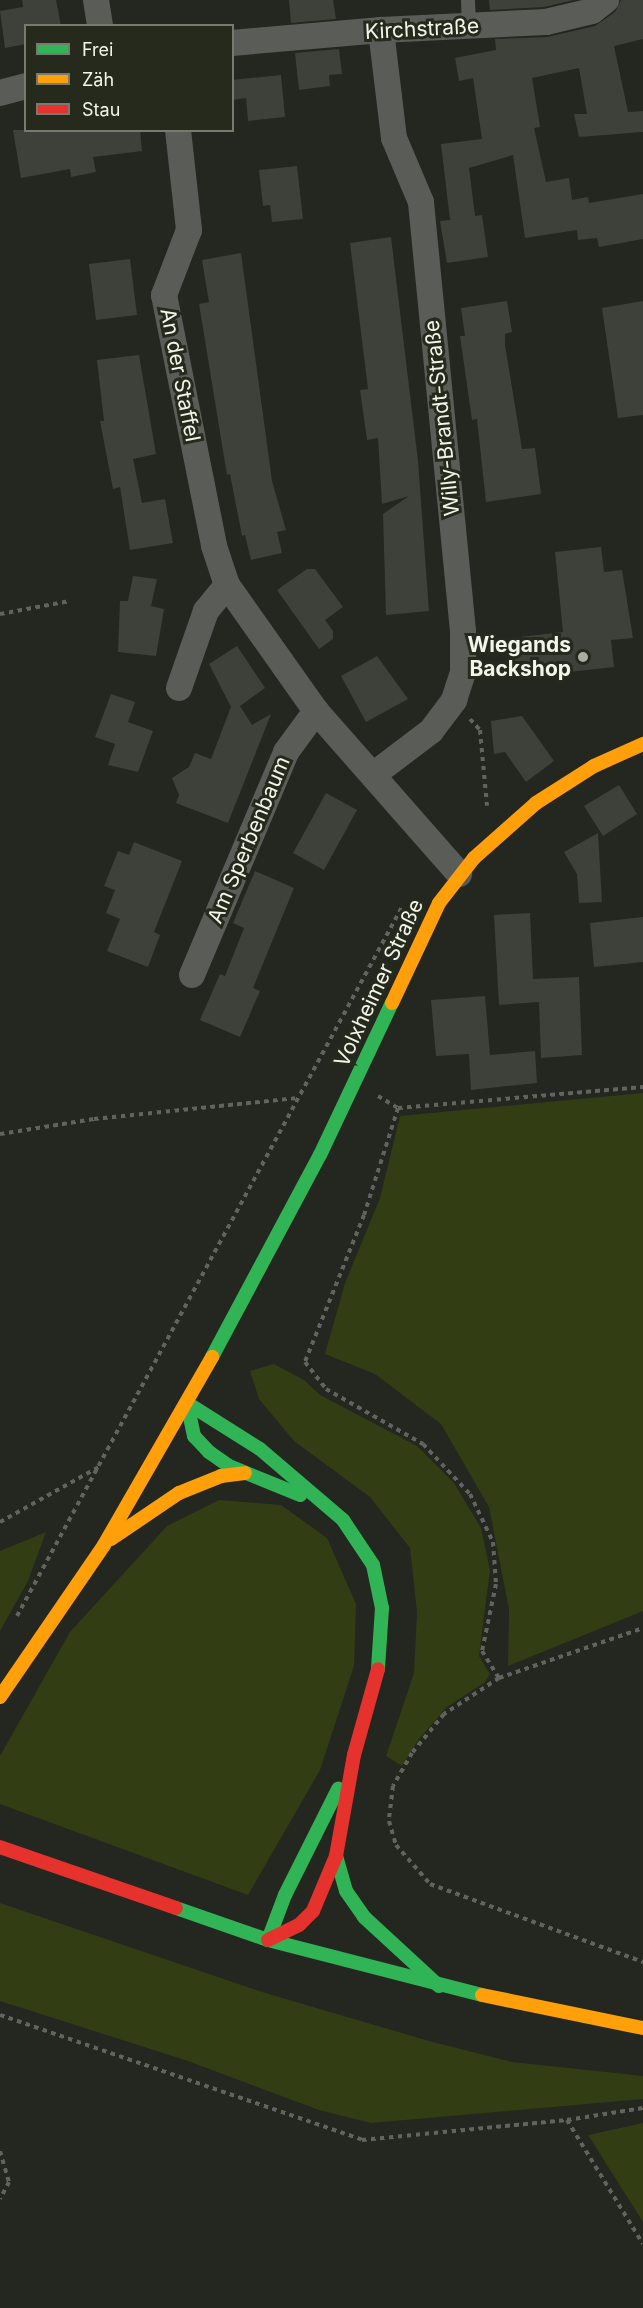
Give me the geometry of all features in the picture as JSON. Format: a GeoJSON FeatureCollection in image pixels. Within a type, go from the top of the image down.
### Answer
{"type":"FeatureCollection","features":[{"type":"Feature","properties":{"kind":"main road","name":"Volxheimer Straße"},"geometry":{"type":"LineString","coordinates":[[0,1697],[104,1545],[187,1402],[357,1082],[418,940],[459,874],[490,842],[562,785],[643,744]]}},
{"type":"Feature","properties":{"kind":"main road"},"geometry":{"type":"LineString","coordinates":[[187,1402],[191,1427],[201,1445],[244,1473],[330,1507]]}},
{"type":"Feature","properties":{"kind":"main road"},"geometry":{"type":"LineString","coordinates":[[187,1402],[260,1449],[330,1507],[354,1534],[369,1557],[382,1608],[378,1677],[354,1755],[336,1856],[313,1911],[298,1925],[268,1940]]}},
{"type":"Feature","properties":{"kind":"main road"},"geometry":{"type":"LineString","coordinates":[[104,1545],[179,1492],[221,1476],[244,1473]]}},
{"type":"Feature","properties":{"kind":"main road"},"geometry":{"type":"LineString","coordinates":[[268,1940],[285,1895],[354,1755]]}},
{"type":"Feature","properties":{"kind":"main road"},"geometry":{"type":"LineString","coordinates":[[0,1847],[268,1940],[440,1986],[643,2028]]}},
{"type":"Feature","properties":{"kind":"main road"},"geometry":{"type":"LineString","coordinates":[[336,1856],[346,1891],[364,1917],[440,1986]]}},
{"type":"Feature","properties":{"kind":"street"},"geometry":{"type":"LineString","coordinates":[[96,0],[100,24]]}},
{"type":"Feature","properties":{"kind":"street","name":"Kirchstraße"},"geometry":{"type":"LineString","coordinates":[[234,43],[381,30],[546,22],[592,11],[606,0]]}},
{"type":"Feature","properties":{"kind":"street","name":"Willy-Brandt-Straße"},"geometry":{"type":"LineString","coordinates":[[373,775],[431,731],[454,699],[463,673],[463,631],[421,202],[394,138],[381,30]]}},
{"type":"Feature","properties":{"kind":"street"},"geometry":{"type":"LineString","coordinates":[[0,93],[24,87]]}},
{"type":"Feature","properties":{"kind":"street","name":"An der Staffel"},"geometry":{"type":"LineString","coordinates":[[178,132],[189,230],[164,295],[214,546],[227,585],[316,711],[434,849],[459,874]]}},
{"type":"Feature","properties":{"kind":"street"},"geometry":{"type":"LineString","coordinates":[[179,688],[206,612],[227,585]]}},
{"type":"Feature","properties":{"kind":"street","name":"Am Sperbenbaum"},"geometry":{"type":"LineString","coordinates":[[192,975],[286,752],[316,711]]}},
{"type":"Feature","properties":{"kind":"lane"},"geometry":{"type":"LineString","coordinates":[[468,0],[469,26]]}},
{"type":"Feature","properties":{"kind":"path"},"geometry":{"type":"LineString","coordinates":[[0,614],[70,601]]}},
{"type":"Feature","properties":{"kind":"path"},"geometry":{"type":"LineString","coordinates":[[454,699],[480,730],[490,842]]}},
{"type":"Feature","properties":{"kind":"path"},"geometry":{"type":"LineString","coordinates":[[11,1627],[405,901]]}},
{"type":"Feature","properties":{"kind":"path"},"geometry":{"type":"LineString","coordinates":[[357,1082],[398,1108],[643,1087]]}},
{"type":"Feature","properties":{"kind":"path"},"geometry":{"type":"LineString","coordinates":[[0,1134],[94,1119],[297,1098]]}},
{"type":"Feature","properties":{"kind":"path"},"geometry":{"type":"LineString","coordinates":[[398,1108],[364,1215],[305,1362],[326,1389],[423,1444],[470,1494],[493,1542],[496,1584],[482,1652],[499,1678]]}},
{"type":"Feature","properties":{"kind":"path"},"geometry":{"type":"LineString","coordinates":[[0,1522],[99,1467]]}},
{"type":"Feature","properties":{"kind":"path"},"geometry":{"type":"LineString","coordinates":[[643,1628],[499,1678],[444,1714],[412,1753],[393,1786],[389,1821],[396,1845],[430,1884],[643,1962]]}},
{"type":"Feature","properties":{"kind":"path"},"geometry":{"type":"LineString","coordinates":[[0,2015],[362,2140],[567,2120],[643,2108]]}},
{"type":"Feature","properties":{"kind":"path"},"geometry":{"type":"LineString","coordinates":[[567,2120],[643,2244]]}},
{"type":"Feature","properties":{"kind":"path"},"geometry":{"type":"LineString","coordinates":[[0,2151],[9,2182],[0,2199]]}},
{"type":"Feature","properties":{"kind":"green space"},"geometry":{"type":"Polygon","coordinates":[[[643,1093],[643,1611],[508,1666],[509,1609],[489,1507],[441,1424],[375,1374],[325,1354],[345,1283],[380,1198],[400,1116],[643,1093]]]}},
{"type":"Feature","properties":{"kind":"green space"},"geometry":{"type":"Polygon","coordinates":[[[274,1364],[304,1380],[320,1395],[417,1446],[454,1483],[481,1528],[490,1570],[479,1656],[490,1674],[485,1682],[447,1707],[419,1739],[402,1766],[386,1756],[414,1673],[417,1612],[410,1548],[370,1497],[294,1441],[259,1399],[250,1371],[274,1364]]]}},
{"type":"Feature","properties":{"kind":"green space"},"geometry":{"type":"Polygon","coordinates":[[[219,1500],[281,1505],[327,1538],[356,1604],[354,1666],[320,1770],[248,1895],[0,1804],[0,1756],[70,1632],[167,1526],[219,1500]]]}},
{"type":"Feature","properties":{"kind":"green space"},"geometry":{"type":"Polygon","coordinates":[[[46,1532],[28,1581],[0,1631],[0,1551],[46,1532]]]}},
{"type":"Feature","properties":{"kind":"green space"},"geometry":{"type":"Polygon","coordinates":[[[0,1903],[262,1992],[429,2041],[512,2062],[643,2076],[643,2099],[371,2123],[319,2110],[188,2061],[0,2001],[0,1903]]]}},
{"type":"Feature","properties":{"kind":"green space"},"geometry":{"type":"Polygon","coordinates":[[[643,2123],[643,2222],[588,2135],[643,2123]]]}},
{"type":"Feature","properties":{"kind":"building"},"geometry":{"type":"Polygon","coordinates":[[[22,0],[56,0],[61,24],[24,24],[24,44],[5,48],[0,11],[23,7],[22,0]]]}},
{"type":"Feature","properties":{"kind":"building"},"geometry":{"type":"Polygon","coordinates":[[[289,0],[333,0],[336,19],[291,23],[289,0]]]}},
{"type":"Feature","properties":{"kind":"building"},"geometry":{"type":"Polygon","coordinates":[[[489,0],[574,0],[544,7],[490,10],[489,0]]]}},
{"type":"Feature","properties":{"kind":"building"},"geometry":{"type":"Polygon","coordinates":[[[621,0],[643,0],[643,39],[614,46],[628,112],[643,111],[643,132],[579,137],[574,114],[587,114],[579,68],[532,78],[540,127],[534,128],[546,182],[569,178],[572,200],[588,197],[589,203],[643,194],[643,239],[599,247],[597,238],[578,240],[577,230],[525,238],[513,155],[469,168],[475,216],[482,215],[488,257],[447,263],[440,221],[450,220],[441,144],[482,139],[473,78],[459,81],[455,58],[496,50],[495,39],[547,37],[595,26],[615,12],[621,0]]]}},
{"type":"Feature","properties":{"kind":"building"},"geometry":{"type":"Polygon","coordinates":[[[339,49],[342,74],[329,75],[330,86],[299,90],[295,53],[339,49]]]}},
{"type":"Feature","properties":{"kind":"building"},"geometry":{"type":"Polygon","coordinates":[[[281,75],[285,117],[248,121],[246,98],[234,100],[234,80],[281,75]]]}},
{"type":"Feature","properties":{"kind":"building"},"geometry":{"type":"Polygon","coordinates":[[[13,130],[24,130],[24,132],[140,132],[142,151],[93,157],[96,172],[71,177],[70,169],[21,178],[13,130]]]}},
{"type":"Feature","properties":{"kind":"building"},"geometry":{"type":"Polygon","coordinates":[[[297,166],[303,219],[272,222],[270,205],[263,206],[259,170],[297,166]]]}},
{"type":"Feature","properties":{"kind":"building"},"geometry":{"type":"Polygon","coordinates":[[[391,237],[418,461],[429,611],[386,615],[383,514],[409,496],[382,504],[378,438],[367,440],[360,390],[368,389],[350,243],[391,237]]]}},
{"type":"Feature","properties":{"kind":"building"},"geometry":{"type":"Polygon","coordinates":[[[241,253],[272,481],[286,530],[277,532],[282,553],[251,560],[245,535],[242,536],[230,474],[227,475],[199,304],[209,302],[202,260],[241,253]]]}},
{"type":"Feature","properties":{"kind":"building"},"geometry":{"type":"Polygon","coordinates":[[[130,259],[137,315],[96,320],[89,264],[130,259]]]}},
{"type":"Feature","properties":{"kind":"building"},"geometry":{"type":"Polygon","coordinates":[[[507,301],[512,332],[505,334],[505,345],[522,449],[535,448],[541,494],[486,502],[477,419],[472,420],[460,336],[465,336],[461,308],[507,301]]]}},
{"type":"Feature","properties":{"kind":"building"},"geometry":{"type":"Polygon","coordinates":[[[643,301],[643,415],[618,418],[602,308],[643,301]]]}},
{"type":"Feature","properties":{"kind":"building"},"geometry":{"type":"Polygon","coordinates":[[[139,355],[156,454],[133,459],[142,503],[165,499],[173,543],[130,550],[120,487],[113,489],[100,421],[104,421],[97,360],[139,355]]]}},
{"type":"Feature","properties":{"kind":"building"},"geometry":{"type":"Polygon","coordinates":[[[601,547],[604,572],[622,570],[633,638],[611,640],[614,667],[515,678],[511,638],[563,632],[555,552],[601,547]]]}},
{"type":"Feature","properties":{"kind":"building"},"geometry":{"type":"Polygon","coordinates":[[[307,569],[315,569],[343,607],[325,620],[333,631],[333,639],[319,649],[277,590],[307,569]]]}},
{"type":"Feature","properties":{"kind":"building"},"geometry":{"type":"Polygon","coordinates":[[[133,576],[157,579],[151,606],[164,609],[156,656],[118,652],[120,601],[128,601],[133,576]]]}},
{"type":"Feature","properties":{"kind":"building"},"geometry":{"type":"Polygon","coordinates":[[[237,646],[265,688],[240,706],[252,725],[271,714],[228,823],[176,803],[179,795],[172,778],[189,767],[195,753],[211,759],[231,707],[209,664],[237,646]]]}},
{"type":"Feature","properties":{"kind":"building"},"geometry":{"type":"Polygon","coordinates":[[[377,656],[408,699],[366,722],[341,676],[377,656]]]}},
{"type":"Feature","properties":{"kind":"building"},"geometry":{"type":"Polygon","coordinates":[[[111,694],[135,702],[128,722],[153,731],[138,772],[108,765],[115,744],[95,737],[111,694]]]}},
{"type":"Feature","properties":{"kind":"building"},"geometry":{"type":"Polygon","coordinates":[[[522,716],[554,761],[526,782],[505,752],[494,754],[491,721],[522,716]]]}},
{"type":"Feature","properties":{"kind":"building"},"geometry":{"type":"Polygon","coordinates":[[[619,785],[637,814],[603,836],[584,806],[619,785]]]}},
{"type":"Feature","properties":{"kind":"building"},"geometry":{"type":"Polygon","coordinates":[[[326,793],[357,810],[324,870],[293,853],[326,793]]]}},
{"type":"Feature","properties":{"kind":"building"},"geometry":{"type":"Polygon","coordinates":[[[598,833],[602,902],[579,903],[577,874],[564,852],[598,833]]]}},
{"type":"Feature","properties":{"kind":"building"},"geometry":{"type":"Polygon","coordinates":[[[134,842],[182,861],[154,932],[160,935],[148,967],[107,951],[120,919],[106,913],[115,890],[104,886],[118,851],[129,855],[134,842]]]}},
{"type":"Feature","properties":{"kind":"building"},"geometry":{"type":"Polygon","coordinates":[[[255,871],[294,888],[253,988],[260,991],[240,1037],[200,1020],[220,974],[225,976],[244,928],[233,923],[255,871]]]}},
{"type":"Feature","properties":{"kind":"building"},"geometry":{"type":"Polygon","coordinates":[[[530,913],[533,979],[579,977],[582,1055],[541,1058],[539,1002],[499,1005],[494,915],[530,913]]]}},
{"type":"Feature","properties":{"kind":"building"},"geometry":{"type":"Polygon","coordinates":[[[643,917],[643,962],[594,967],[590,923],[643,917]]]}},
{"type":"Feature","properties":{"kind":"building"},"geometry":{"type":"Polygon","coordinates":[[[485,996],[490,1055],[535,1051],[537,1083],[471,1090],[469,1054],[436,1056],[431,1000],[485,996]]]}},
{"type":"Feature","properties":{"kind":"traffic: fast"},"geometry":{"type":"LineString","coordinates":[[212,1357],[320,1155],[392,1003]]}},
{"type":"Feature","properties":{"kind":"traffic: fast"},"geometry":{"type":"LineString","coordinates":[[187,1403],[260,1449],[343,1520],[373,1565],[382,1608],[378,1669]]}},
{"type":"Feature","properties":{"kind":"traffic: fast"},"geometry":{"type":"LineString","coordinates":[[187,1403],[194,1436],[209,1452],[229,1466],[300,1495]]}},
{"type":"Feature","properties":{"kind":"traffic: fast"},"geometry":{"type":"LineString","coordinates":[[268,1940],[285,1895],[338,1789]]}},
{"type":"Feature","properties":{"kind":"traffic: fast"},"geometry":{"type":"LineString","coordinates":[[336,1856],[346,1891],[364,1917],[439,1986]]}},
{"type":"Feature","properties":{"kind":"traffic: fast"},"geometry":{"type":"LineString","coordinates":[[176,1908],[268,1940],[482,1995]]}},
{"type":"Feature","properties":{"kind":"traffic: slow"},"geometry":{"type":"LineString","coordinates":[[392,1003],[439,903],[474,858],[536,803],[594,766],[643,744]]}},
{"type":"Feature","properties":{"kind":"traffic: slow"},"geometry":{"type":"LineString","coordinates":[[0,1697],[104,1545],[212,1357]]}},
{"type":"Feature","properties":{"kind":"traffic: slow"},"geometry":{"type":"LineString","coordinates":[[111,1539],[179,1493],[221,1476],[245,1473]]}},
{"type":"Feature","properties":{"kind":"traffic: slow"},"geometry":{"type":"LineString","coordinates":[[482,1995],[643,2028]]}},
{"type":"Feature","properties":{"kind":"traffic: jam"},"geometry":{"type":"LineString","coordinates":[[268,1940],[299,1925],[313,1911],[336,1856],[354,1755],[378,1669]]}},
{"type":"Feature","properties":{"kind":"traffic: jam"},"geometry":{"type":"LineString","coordinates":[[0,1847],[176,1908]]}},
{"type":"Feature","properties":{"kind":"place","name":"Wiegands Backshop"},"geometry":{"type":"Point","coordinates":[583,657]}}]}
